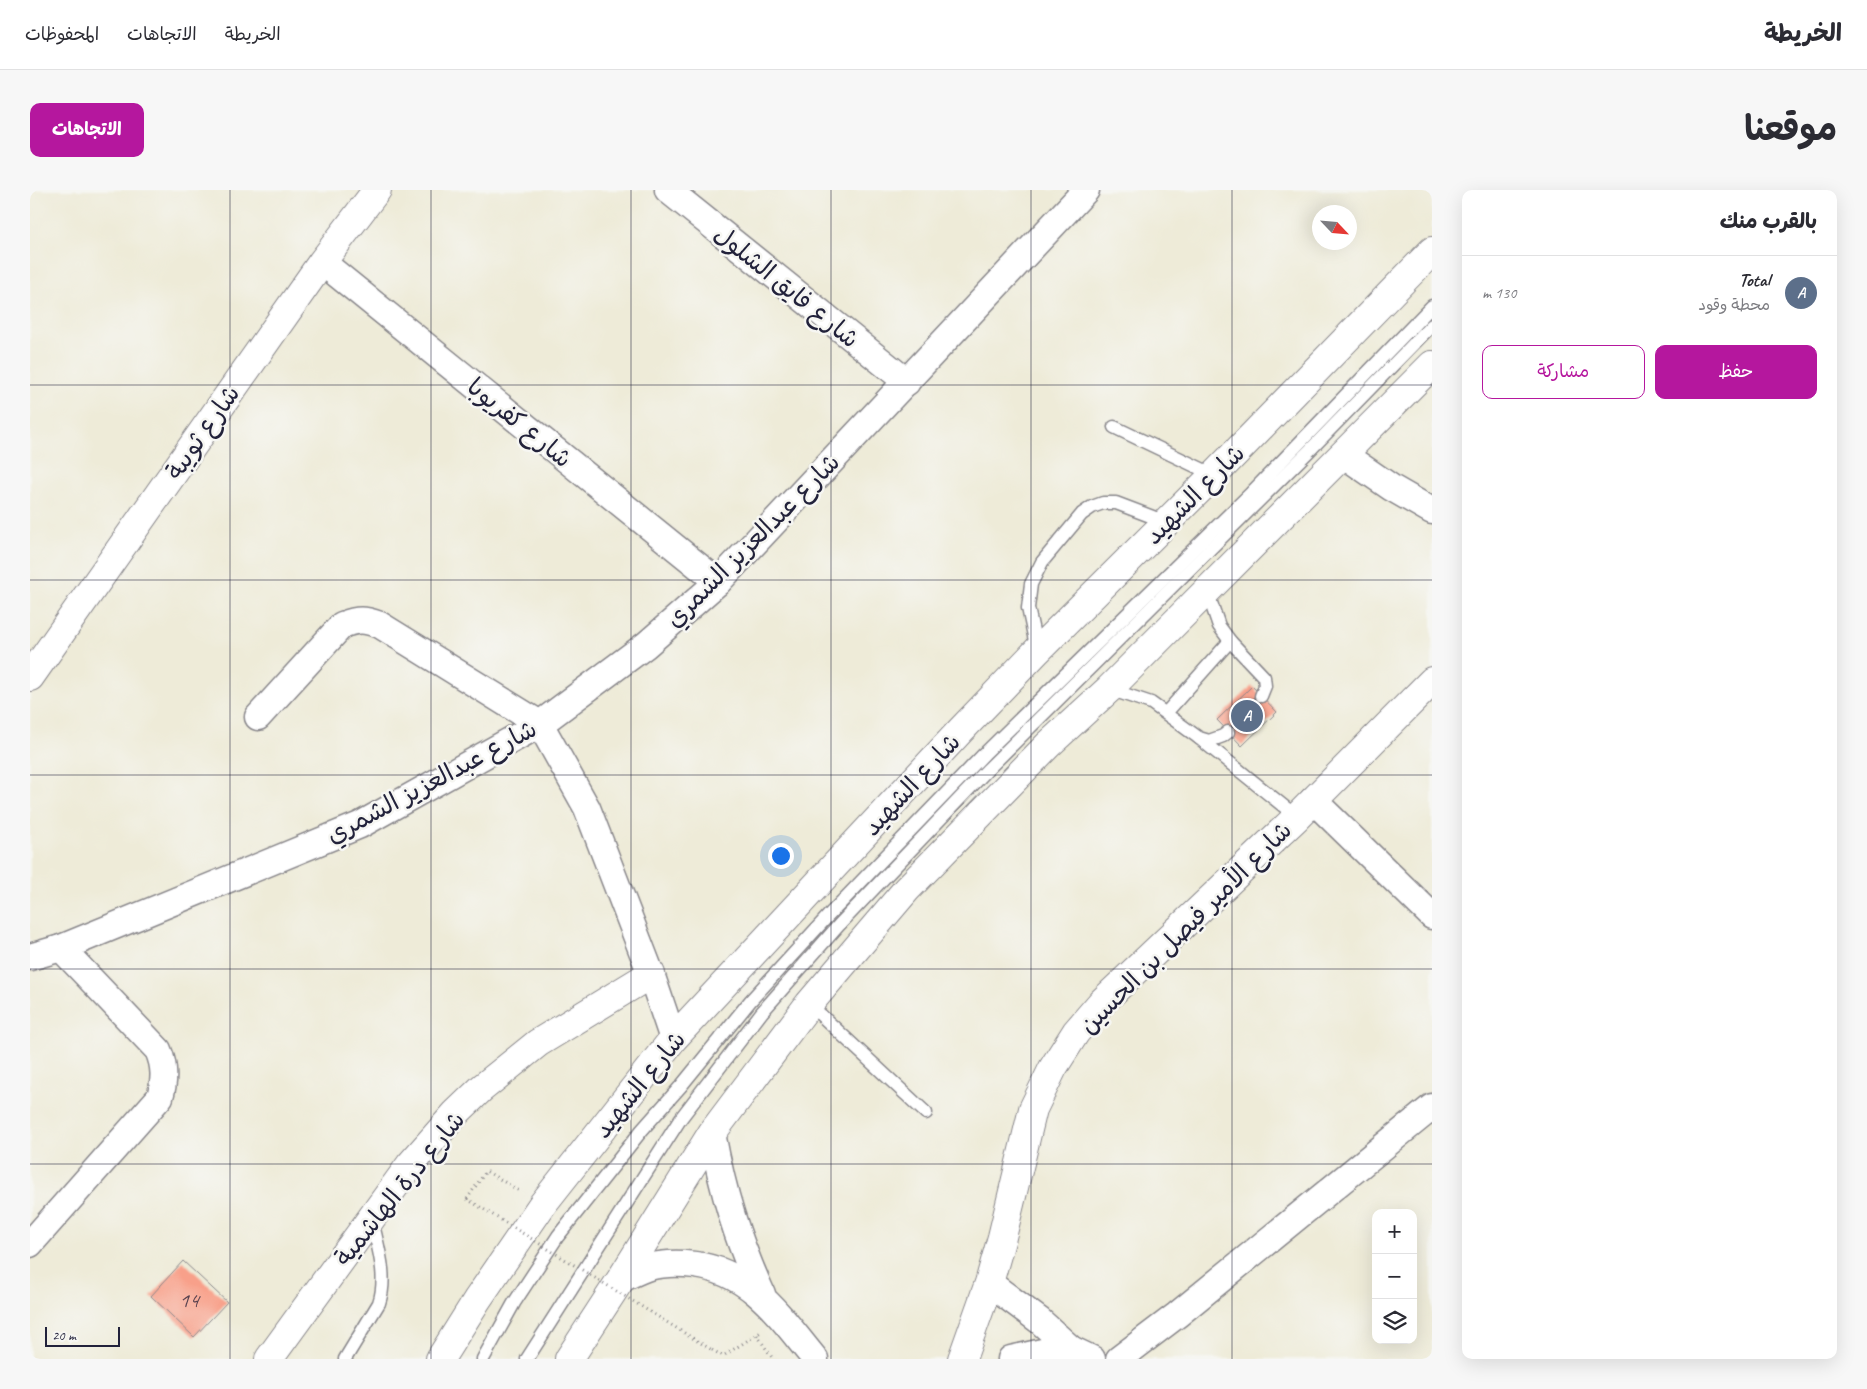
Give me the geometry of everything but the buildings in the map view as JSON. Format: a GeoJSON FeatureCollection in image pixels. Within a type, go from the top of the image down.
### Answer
{"type":"FeatureCollection","features":[{"type":"Feature","properties":{"kind":"main road","name":"شارع ثويبة"},"geometry":{"type":"LineString","coordinates":[[30,677],[322,262],[377,190]]}},
{"type":"Feature","properties":{"kind":"main road","name":"شارع الشهيد"},"geometry":{"type":"LineString","coordinates":[[440,1359],[482,1292],[542,1205],[673,1039],[1037,651],[1214,475],[1432,252]]}},
{"type":"Feature","properties":{"kind":"main road"},"geometry":{"type":"LineString","coordinates":[[569,1359],[712,1133],[809,1004],[907,889],[1048,745],[1208,591],[1432,365]]}},
{"type":"Feature","properties":{"kind":"main road","name":"شارع الأمير فيصل بن الحسين"},"geometry":{"type":"LineString","coordinates":[[962,1359],[989,1283],[1032,1109],[1053,1068],[1076,1032],[1101,1003],[1305,809],[1432,681]]}},
{"type":"Feature","properties":{"kind":"main road","name":"شارع درة الهاشمية"},"geometry":{"type":"LineString","coordinates":[[269,1359],[410,1166],[432,1139],[482,1088],[538,1043],[651,974]]}},
{"type":"Feature","properties":{"kind":"street","name":"شارع فايق الشلول"},"geometry":{"type":"LineString","coordinates":[[668,190],[907,382]]}},
{"type":"Feature","properties":{"kind":"street","name":"شارع عبدالعزيز الشمري"},"geometry":{"type":"LineString","coordinates":[[30,957],[61,948],[360,825],[540,724],[646,645],[718,582],[1086,190]]}},
{"type":"Feature","properties":{"kind":"street","name":"شارع كفريوبا"},"geometry":{"type":"LineString","coordinates":[[322,262],[718,582]]}},
{"type":"Feature","properties":{"kind":"street"},"geometry":{"type":"LineString","coordinates":[[1344,455],[1392,488],[1432,512]]}},
{"type":"Feature","properties":{"kind":"street"},"geometry":{"type":"LineString","coordinates":[[258,718],[342,625],[355,620],[368,621],[380,625],[540,724],[587,808],[651,974],[673,1039]]}},
{"type":"Feature","properties":{"kind":"street"},"geometry":{"type":"LineString","coordinates":[[1305,809],[1432,916]]}},
{"type":"Feature","properties":{"kind":"street"},"geometry":{"type":"LineString","coordinates":[[30,1244],[160,1097],[164,1082],[163,1062],[158,1050],[61,948]]}},
{"type":"Feature","properties":{"kind":"street"},"geometry":{"type":"LineString","coordinates":[[1119,1359],[1432,1107]]}},
{"type":"Feature","properties":{"kind":"street"},"geometry":{"type":"LineString","coordinates":[[712,1133],[720,1176],[732,1218],[746,1260],[764,1299]]}},
{"type":"Feature","properties":{"kind":"street"},"geometry":{"type":"LineString","coordinates":[[621,1279],[650,1267],[681,1263],[712,1267],[740,1280],[764,1299],[815,1359]]}},
{"type":"Feature","properties":{"kind":"street"},"geometry":{"type":"LineString","coordinates":[[989,1283],[1081,1354]]}},
{"type":"Feature","properties":{"kind":"street"},"geometry":{"type":"LineString","coordinates":[[1012,1359],[1046,1352],[1081,1354]]}},
{"type":"Feature","properties":{"kind":"lane"},"geometry":{"type":"LineString","coordinates":[[483,1359],[524,1286],[558,1236],[642,1130],[681,1086],[751,1000],[828,916],[977,762],[1251,493],[1432,306]]}},
{"type":"Feature","properties":{"kind":"lane"},"geometry":{"type":"LineString","coordinates":[[527,1359],[681,1118],[762,1012],[839,925],[988,769],[1309,452],[1432,325]]}},
{"type":"Feature","properties":{"kind":"lane"},"geometry":{"type":"LineString","coordinates":[[1114,427],[1214,475]]}},
{"type":"Feature","properties":{"kind":"lane"},"geometry":{"type":"LineString","coordinates":[[1037,651],[1028,608],[1031,584],[1042,562],[1082,514],[1092,507],[1103,503],[1116,503],[1166,522]]}},
{"type":"Feature","properties":{"kind":"lane"},"geometry":{"type":"LineString","coordinates":[[1208,591],[1219,626],[1264,678],[1265,686],[1262,696]]}},
{"type":"Feature","properties":{"kind":"lane"},"geometry":{"type":"LineString","coordinates":[[1166,713],[1230,641]]}},
{"type":"Feature","properties":{"kind":"lane"},"geometry":{"type":"LineString","coordinates":[[1108,689],[1151,703],[1199,738],[1305,809]]}},
{"type":"Feature","properties":{"kind":"lane"},"geometry":{"type":"LineString","coordinates":[[1199,738],[1216,739],[1228,732]]}},
{"type":"Feature","properties":{"kind":"lane"},"geometry":{"type":"LineString","coordinates":[[809,1004],[926,1114]]}},
{"type":"Feature","properties":{"kind":"lane"},"geometry":{"type":"LineString","coordinates":[[345,1359],[379,1304],[382,1294],[384,1282],[372,1217]]}},
{"type":"Feature","properties":{"kind":"path"},"geometry":{"type":"LineString","coordinates":[[542,1205],[486,1171],[468,1199],[723,1356],[757,1335],[773,1359]]}},
{"type":"Feature","properties":{"kind":"place","name":"Total"},"geometry":{"type":"Point","coordinates":[1247,716]}}]}
